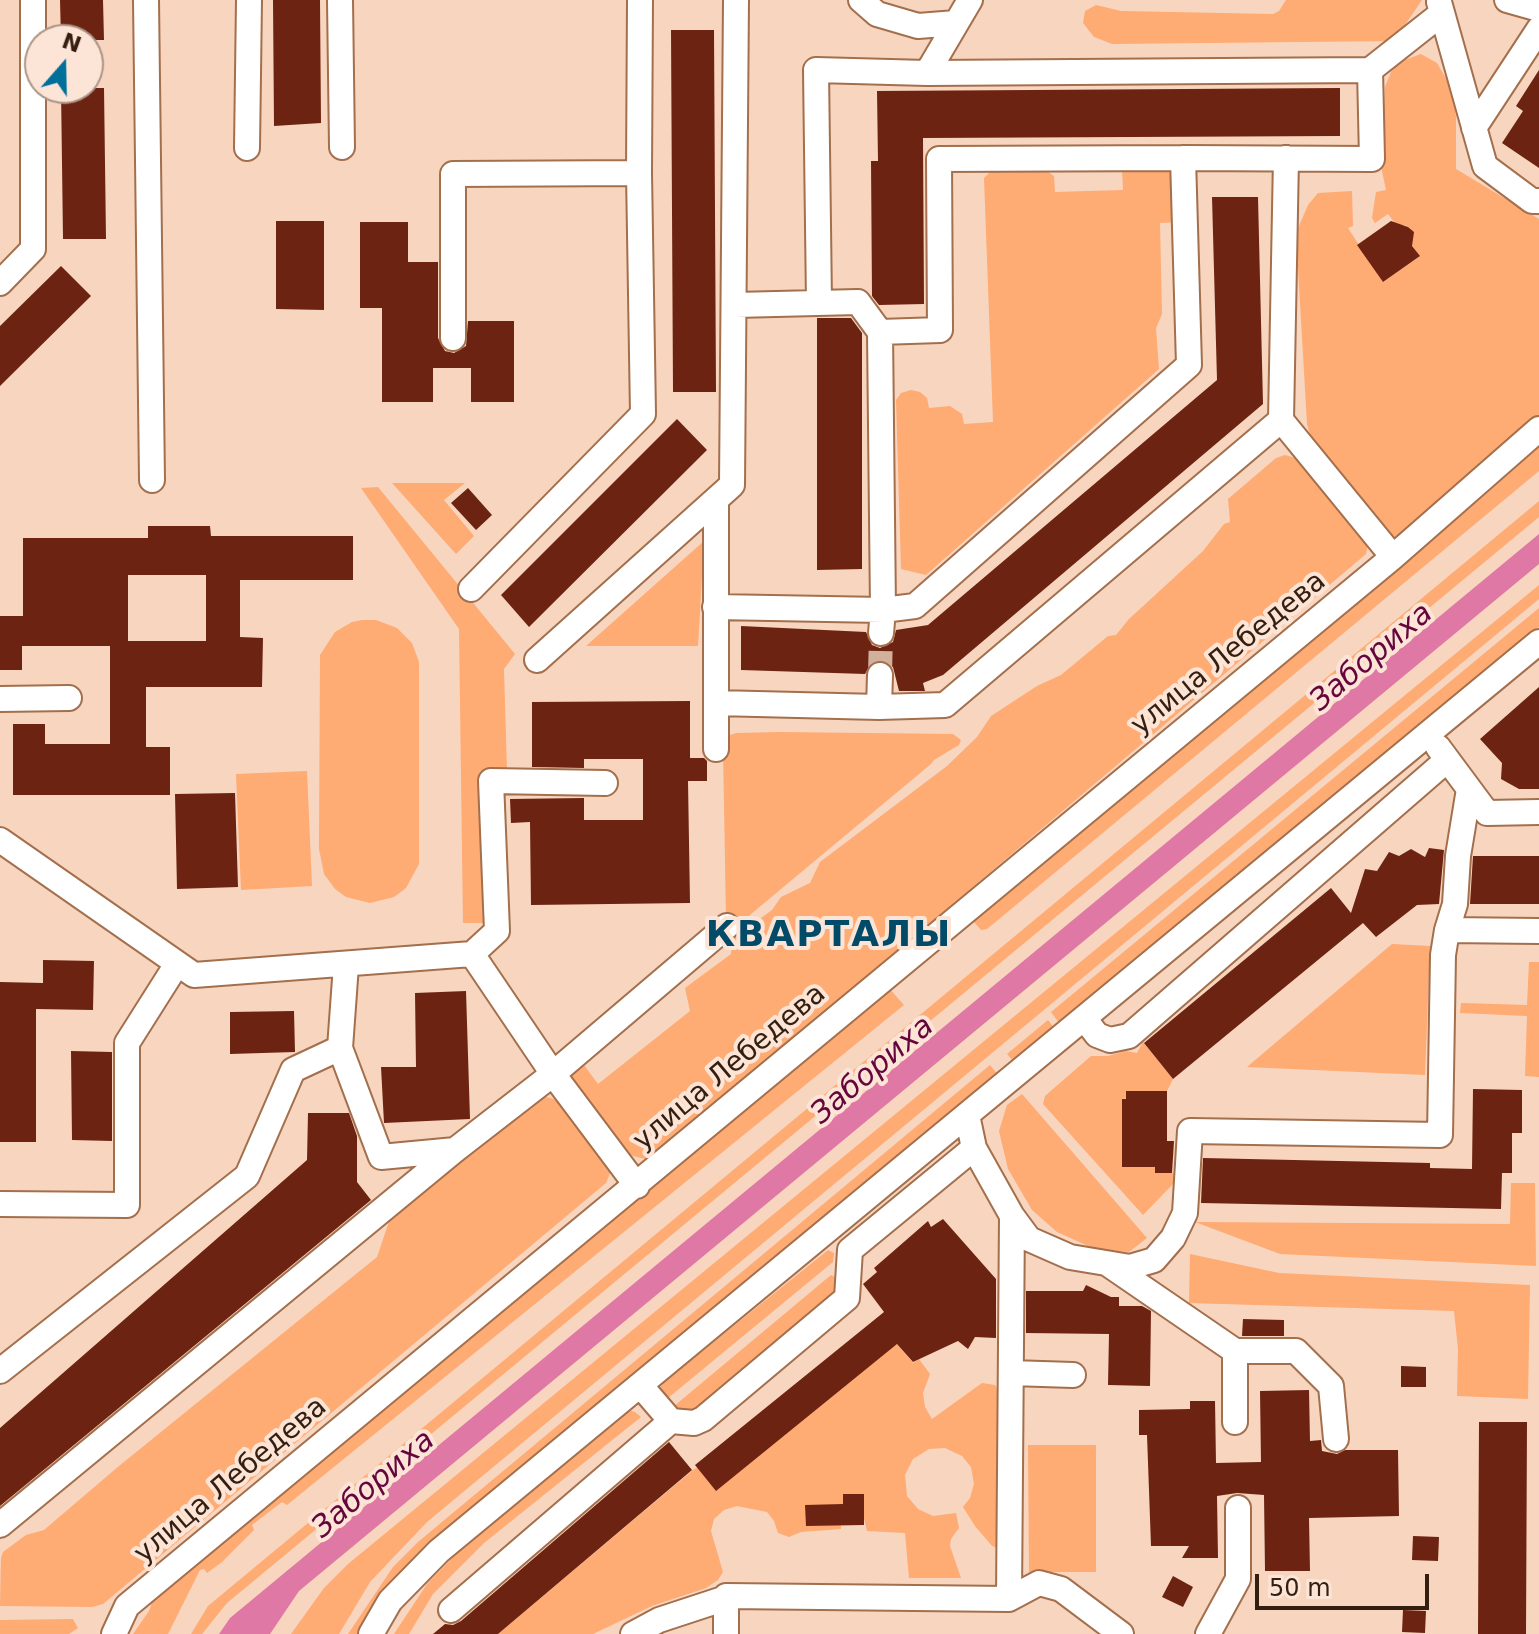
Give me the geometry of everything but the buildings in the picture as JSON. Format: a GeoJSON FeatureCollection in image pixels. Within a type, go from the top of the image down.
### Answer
{"type":"FeatureCollection","features":[{"type":"Feature","properties":{"kind":"street"},"geometry":{"type":"LineString","coordinates":[[0,283],[33,249],[33,0]]}},
{"type":"Feature","properties":{"kind":"street"},"geometry":{"type":"LineString","coordinates":[[146,0],[152,480]]}},
{"type":"Feature","properties":{"kind":"street"},"geometry":{"type":"LineString","coordinates":[[247,148],[249,0]]}},
{"type":"Feature","properties":{"kind":"street"},"geometry":{"type":"LineString","coordinates":[[340,0],[342,147]]}},
{"type":"Feature","properties":{"kind":"street"},"geometry":{"type":"LineString","coordinates":[[471,589],[643,414],[640,0]]}},
{"type":"Feature","properties":{"kind":"street"},"geometry":{"type":"LineString","coordinates":[[537,660],[732,485],[736,0]]}},
{"type":"Feature","properties":{"kind":"street"},"geometry":{"type":"LineString","coordinates":[[861,0],[877,14],[918,26],[956,23]]}},
{"type":"Feature","properties":{"kind":"street"},"geometry":{"type":"LineString","coordinates":[[927,73],[970,0]]}},
{"type":"Feature","properties":{"kind":"street"},"geometry":{"type":"LineString","coordinates":[[1507,0],[1539,9]]}},
{"type":"Feature","properties":{"kind":"street"},"geometry":{"type":"LineString","coordinates":[[819,303],[816,70],[927,73],[1370,70],[1440,7],[1485,166],[1532,201],[1539,201]]}},
{"type":"Feature","properties":{"kind":"street"},"geometry":{"type":"LineString","coordinates":[[1474,128],[1539,29]]}},
{"type":"Feature","properties":{"kind":"street"},"geometry":{"type":"LineString","coordinates":[[880,332],[940,330],[939,159],[1372,159],[1370,70]]}},
{"type":"Feature","properties":{"kind":"street"},"geometry":{"type":"LineString","coordinates":[[715,607],[882,622],[915,606],[1189,365],[1183,158]]}},
{"type":"Feature","properties":{"kind":"street"},"geometry":{"type":"LineString","coordinates":[[1286,158],[1281,420],[1393,557]]}},
{"type":"Feature","properties":{"kind":"street"},"geometry":{"type":"LineString","coordinates":[[453,338],[453,174],[639,173]]}},
{"type":"Feature","properties":{"kind":"street"},"geometry":{"type":"LineString","coordinates":[[735,305],[858,302],[880,332],[882,622]]}},
{"type":"Feature","properties":{"kind":"street"},"geometry":{"type":"LineString","coordinates":[[716,703],[879,707],[945,705],[1281,420]]}},
{"type":"Feature","properties":{"kind":"street","name":"улица Лебедева"},"geometry":{"type":"LineString","coordinates":[[114,1634],[127,1606],[1393,557],[1539,429]]}},
{"type":"Feature","properties":{"kind":"street"},"geometry":{"type":"LineString","coordinates":[[716,500],[716,749]]}},
{"type":"Feature","properties":{"kind":"street"},"geometry":{"type":"LineString","coordinates":[[371,1634],[390,1601],[439,1551],[1539,642]]}},
{"type":"Feature","properties":{"kind":"street"},"geometry":{"type":"LineString","coordinates":[[879,707],[880,675]]}},
{"type":"Feature","properties":{"kind":"street"},"geometry":{"type":"LineString","coordinates":[[0,699],[69,698]]}},
{"type":"Feature","properties":{"kind":"street"},"geometry":{"type":"LineString","coordinates":[[1428,734],[1487,813],[1539,812]]}},
{"type":"Feature","properties":{"kind":"street"},"geometry":{"type":"LineString","coordinates":[[1084,1018],[1097,1035],[1110,1040],[1129,1036],[1447,760]]}},
{"type":"Feature","properties":{"kind":"street"},"geometry":{"type":"LineString","coordinates":[[0,840],[194,975],[472,954],[497,931],[491,781],[605,783]]}},
{"type":"Feature","properties":{"kind":"street"},"geometry":{"type":"LineString","coordinates":[[967,1115],[974,1148],[1012,1216],[1029,1239],[1070,1257],[1130,1267],[1154,1260],[1173,1238],[1185,1213],[1190,1131],[1440,1135],[1443,955],[1455,904],[1458,856],[1469,789]]}},
{"type":"Feature","properties":{"kind":"street"},"geometry":{"type":"LineString","coordinates":[[1313,829],[1335,857]]}},
{"type":"Feature","properties":{"kind":"street"},"geometry":{"type":"LineString","coordinates":[[0,1525],[455,1150],[553,1074],[727,926]]}},
{"type":"Feature","properties":{"kind":"street"},"geometry":{"type":"LineString","coordinates":[[1447,930],[1539,931]]}},
{"type":"Feature","properties":{"kind":"street"},"geometry":{"type":"LineString","coordinates":[[472,954],[553,1074],[637,1186]]}},
{"type":"Feature","properties":{"kind":"street"},"geometry":{"type":"LineString","coordinates":[[0,1204],[127,1205],[127,1043],[177,964]]}},
{"type":"Feature","properties":{"kind":"street"},"geometry":{"type":"LineString","coordinates":[[346,965],[340,1048],[381,1157],[455,1150]]}},
{"type":"Feature","properties":{"kind":"street"},"geometry":{"type":"LineString","coordinates":[[0,1371],[247,1176],[293,1070],[340,1048]]}},
{"type":"Feature","properties":{"kind":"street"},"geometry":{"type":"LineString","coordinates":[[640,1385],[671,1421],[694,1423],[703,1419],[847,1298],[850,1250],[974,1148]]}},
{"type":"Feature","properties":{"kind":"street"},"geometry":{"type":"LineString","coordinates":[[1009,1599],[1012,1216]]}},
{"type":"Feature","properties":{"kind":"street"},"geometry":{"type":"LineString","coordinates":[[1106,1263],[1235,1351],[1296,1351],[1331,1386],[1336,1439]]}},
{"type":"Feature","properties":{"kind":"street"},"geometry":{"type":"LineString","coordinates":[[1235,1351],[1235,1422]]}},
{"type":"Feature","properties":{"kind":"street"},"geometry":{"type":"LineString","coordinates":[[1011,1373],[1073,1375]]}},
{"type":"Feature","properties":{"kind":"street"},"geometry":{"type":"LineString","coordinates":[[451,1610],[671,1421]]}},
{"type":"Feature","properties":{"kind":"street"},"geometry":{"type":"LineString","coordinates":[[1208,1634],[1238,1579],[1238,1508]]}},
{"type":"Feature","properties":{"kind":"street"},"geometry":{"type":"LineString","coordinates":[[633,1634],[659,1620],[726,1598],[1009,1599],[1039,1583],[1061,1589],[1121,1634]]}},
{"type":"Feature","properties":{"kind":"street"},"geometry":{"type":"LineString","coordinates":[[726,1598],[726,1634]]}},
{"type":"Feature","properties":{"kind":"shaded area"},"geometry":{"type":"Polygon","coordinates":[[[1286,0],[1422,0],[1394,41],[1112,44],[1094,37],[1083,23],[1085,11],[1096,5],[1121,11],[1273,14],[1286,0]]]}},
{"type":"Feature","properties":{"kind":"shaded area"},"geometry":{"type":"Polygon","coordinates":[[[1421,54],[1437,63],[1452,89],[1456,117],[1456,169],[1539,219],[1539,421],[1398,537],[1392,537],[1311,439],[1307,424],[1296,233],[1308,205],[1318,193],[1352,191],[1353,226],[1348,228],[1383,282],[1419,257],[1411,244],[1413,233],[1410,228],[1405,225],[1398,227],[1388,214],[1375,223],[1372,218],[1376,192],[1386,190],[1382,171],[1385,87],[1399,62],[1421,54]]]}},
{"type":"Feature","properties":{"kind":"shaded area"},"geometry":{"type":"Polygon","coordinates":[[[1129,166],[1165,167],[1178,178],[1179,222],[1160,223],[1162,314],[1156,328],[1159,369],[926,575],[901,569],[896,400],[901,393],[911,390],[920,392],[927,398],[929,408],[950,406],[962,414],[964,424],[993,422],[984,178],[992,170],[1044,169],[1054,176],[1055,192],[1123,190],[1122,170],[1129,166]]]}},
{"type":"Feature","properties":{"kind":"shaded area"},"geometry":{"type":"Polygon","coordinates":[[[1539,436],[1539,471],[987,929],[981,930],[966,913],[1539,436]]]}},
{"type":"Feature","properties":{"kind":"shaded area"},"geometry":{"type":"Polygon","coordinates":[[[1285,455],[1299,459],[1368,544],[1366,554],[660,1152],[645,1159],[625,1154],[570,1081],[569,1074],[581,1061],[598,1084],[690,1011],[685,988],[731,954],[732,939],[772,910],[781,897],[810,883],[820,862],[947,766],[977,737],[991,716],[1037,686],[1061,675],[1108,636],[1116,635],[1129,619],[1203,551],[1224,524],[1230,522],[1228,499],[1276,458],[1285,455]]]}},
{"type":"Feature","properties":{"kind":"shaded area"},"geometry":{"type":"Polygon","coordinates":[[[392,483],[465,483],[444,500],[474,536],[456,554],[392,483]]]}},
{"type":"Feature","properties":{"kind":"shaded area"},"geometry":{"type":"Polygon","coordinates":[[[378,487],[515,654],[504,669],[507,771],[484,770],[489,923],[463,923],[459,629],[361,488],[378,487]]]}},
{"type":"Feature","properties":{"kind":"shaded area"},"geometry":{"type":"Polygon","coordinates":[[[1539,501],[1539,517],[227,1603],[202,1634],[191,1634],[208,1606],[1539,501]]]}},
{"type":"Feature","properties":{"kind":"shaded area"},"geometry":{"type":"Polygon","coordinates":[[[1539,534],[1539,564],[299,1591],[270,1634],[219,1634],[230,1618],[1539,534]]]}},
{"type":"Feature","properties":{"kind":"shaded area"},"geometry":{"type":"Polygon","coordinates":[[[704,541],[698,646],[586,646],[704,541]]]}},
{"type":"Feature","properties":{"kind":"shaded area"},"geometry":{"type":"Polygon","coordinates":[[[1539,585],[1539,599],[427,1522],[370,1582],[339,1634],[291,1634],[324,1588],[348,1564],[1539,585]]]}},
{"type":"Feature","properties":{"kind":"shaded area"},"geometry":{"type":"Polygon","coordinates":[[[1539,608],[1539,627],[1059,1023],[1051,1012],[1539,608]]]}},
{"type":"Feature","properties":{"kind":"shaded area"},"geometry":{"type":"Polygon","coordinates":[[[362,620],[376,620],[397,628],[412,643],[419,662],[419,864],[406,888],[394,897],[370,903],[346,897],[335,889],[324,874],[319,849],[320,655],[335,632],[362,620]]]}},
{"type":"Feature","properties":{"kind":"shaded area"},"geometry":{"type":"Polygon","coordinates":[[[736,733],[953,734],[961,740],[959,745],[934,760],[739,924],[726,918],[723,748],[727,736],[736,733]]]}},
{"type":"Feature","properties":{"kind":"shaded area"},"geometry":{"type":"Polygon","coordinates":[[[307,771],[312,886],[241,890],[236,774],[307,771]]]}},
{"type":"Feature","properties":{"kind":"shaded area"},"geometry":{"type":"Polygon","coordinates":[[[1392,944],[1430,946],[1425,1075],[1247,1067],[1392,944]]]}},
{"type":"Feature","properties":{"kind":"shaded area"},"geometry":{"type":"Polygon","coordinates":[[[1529,962],[1539,962],[1539,1077],[1525,1076],[1527,1016],[1460,1013],[1461,1003],[1527,1005],[1529,962]]]}},
{"type":"Feature","properties":{"kind":"shaded area"},"geometry":{"type":"Polygon","coordinates":[[[887,986],[904,1005],[287,1505],[282,1502],[252,1525],[254,1530],[222,1562],[207,1573],[204,1569],[200,1570],[168,1634],[133,1634],[149,1611],[155,1594],[887,986]]]}},
{"type":"Feature","properties":{"kind":"shaded area"},"geometry":{"type":"Polygon","coordinates":[[[1048,1020],[1055,1029],[1014,1062],[1007,1054],[1048,1020]]]}},
{"type":"Feature","properties":{"kind":"shaded area"},"geometry":{"type":"Polygon","coordinates":[[[1143,1042],[1173,1079],[1167,1091],[1122,1099],[1122,1167],[1155,1167],[1156,1173],[1180,1173],[1143,1215],[1043,1104],[1045,1096],[1091,1056],[1108,1056],[1126,1051],[1137,1053],[1143,1042]]]}},
{"type":"Feature","properties":{"kind":"shaded area"},"geometry":{"type":"Polygon","coordinates":[[[990,1065],[999,1076],[457,1523],[366,1634],[348,1634],[393,1567],[418,1542],[990,1065]]]}},
{"type":"Feature","properties":{"kind":"shaded area"},"geometry":{"type":"Polygon","coordinates":[[[1022,1094],[1147,1238],[1129,1252],[1097,1250],[1057,1232],[1032,1210],[1008,1169],[999,1131],[1007,1105],[1022,1094]]]}},
{"type":"Feature","properties":{"kind":"shaded area"},"geometry":{"type":"Polygon","coordinates":[[[546,1097],[563,1106],[607,1163],[610,1173],[606,1183],[103,1604],[92,1607],[0,1606],[3,1552],[26,1535],[44,1530],[377,1257],[392,1213],[528,1106],[546,1097]]]}},
{"type":"Feature","properties":{"kind":"shaded area"},"geometry":{"type":"Polygon","coordinates":[[[1511,1183],[1535,1183],[1536,1266],[1280,1254],[1195,1222],[1510,1224],[1511,1183]]]}},
{"type":"Feature","properties":{"kind":"shaded area"},"geometry":{"type":"Polygon","coordinates":[[[828,1250],[834,1253],[833,1262],[668,1398],[662,1396],[659,1389],[664,1382],[828,1250]]]}},
{"type":"Feature","properties":{"kind":"shaded area"},"geometry":{"type":"Polygon","coordinates":[[[1190,1254],[1279,1273],[1530,1285],[1528,1399],[1457,1396],[1458,1349],[1454,1311],[1189,1303],[1190,1254]]]}},
{"type":"Feature","properties":{"kind":"shaded area"},"geometry":{"type":"Polygon","coordinates":[[[831,1275],[837,1278],[840,1292],[704,1408],[685,1415],[673,1407],[831,1275]]]}},
{"type":"Feature","properties":{"kind":"shaded area"},"geometry":{"type":"Polygon","coordinates":[[[897,1344],[913,1363],[919,1359],[930,1374],[923,1393],[925,1407],[932,1419],[982,1383],[995,1385],[999,1391],[998,1548],[992,1546],[963,1507],[970,1498],[974,1484],[971,1467],[962,1456],[945,1448],[929,1449],[913,1459],[905,1475],[907,1496],[918,1509],[933,1516],[956,1513],[959,1528],[950,1546],[961,1578],[909,1578],[905,1533],[867,1531],[863,1514],[841,1517],[841,1529],[801,1532],[789,1537],[778,1533],[767,1512],[737,1506],[724,1510],[714,1519],[711,1531],[723,1572],[706,1588],[652,1606],[593,1634],[498,1634],[693,1470],[897,1344]]]}},
{"type":"Feature","properties":{"kind":"shaded area"},"geometry":{"type":"Polygon","coordinates":[[[628,1410],[641,1417],[484,1543],[433,1594],[409,1634],[394,1634],[427,1584],[467,1543],[628,1410]]]}},
{"type":"Feature","properties":{"kind":"shaded area"},"geometry":{"type":"Polygon","coordinates":[[[1028,1445],[1096,1445],[1096,1572],[1029,1572],[1028,1445]]]}},
{"type":"Feature","properties":{"kind":"shaded area"},"geometry":{"type":"Polygon","coordinates":[[[73,1619],[78,1628],[69,1634],[0,1634],[0,1620],[73,1619]]]}},
{"type":"Feature","properties":{"kind":"tunnel"},"geometry":{"type":"LineString","coordinates":[[880,675],[881,633]]}},
{"type":"Feature","properties":{"kind":"district","name":"КВАРТАЛЫ"},"geometry":{"type":"Point","coordinates":[829,937]}},
{"type":"Feature","properties":{"kind":"water label","name":"Забориха"},"geometry":{"type":"Point","coordinates":[1372,658]}},
{"type":"Feature","properties":{"kind":"water label","name":"Забориха"},"geometry":{"type":"Point","coordinates":[873,1071]}},
{"type":"Feature","properties":{"kind":"water label","name":"Забориха"},"geometry":{"type":"Point","coordinates":[374,1485]}}]}
